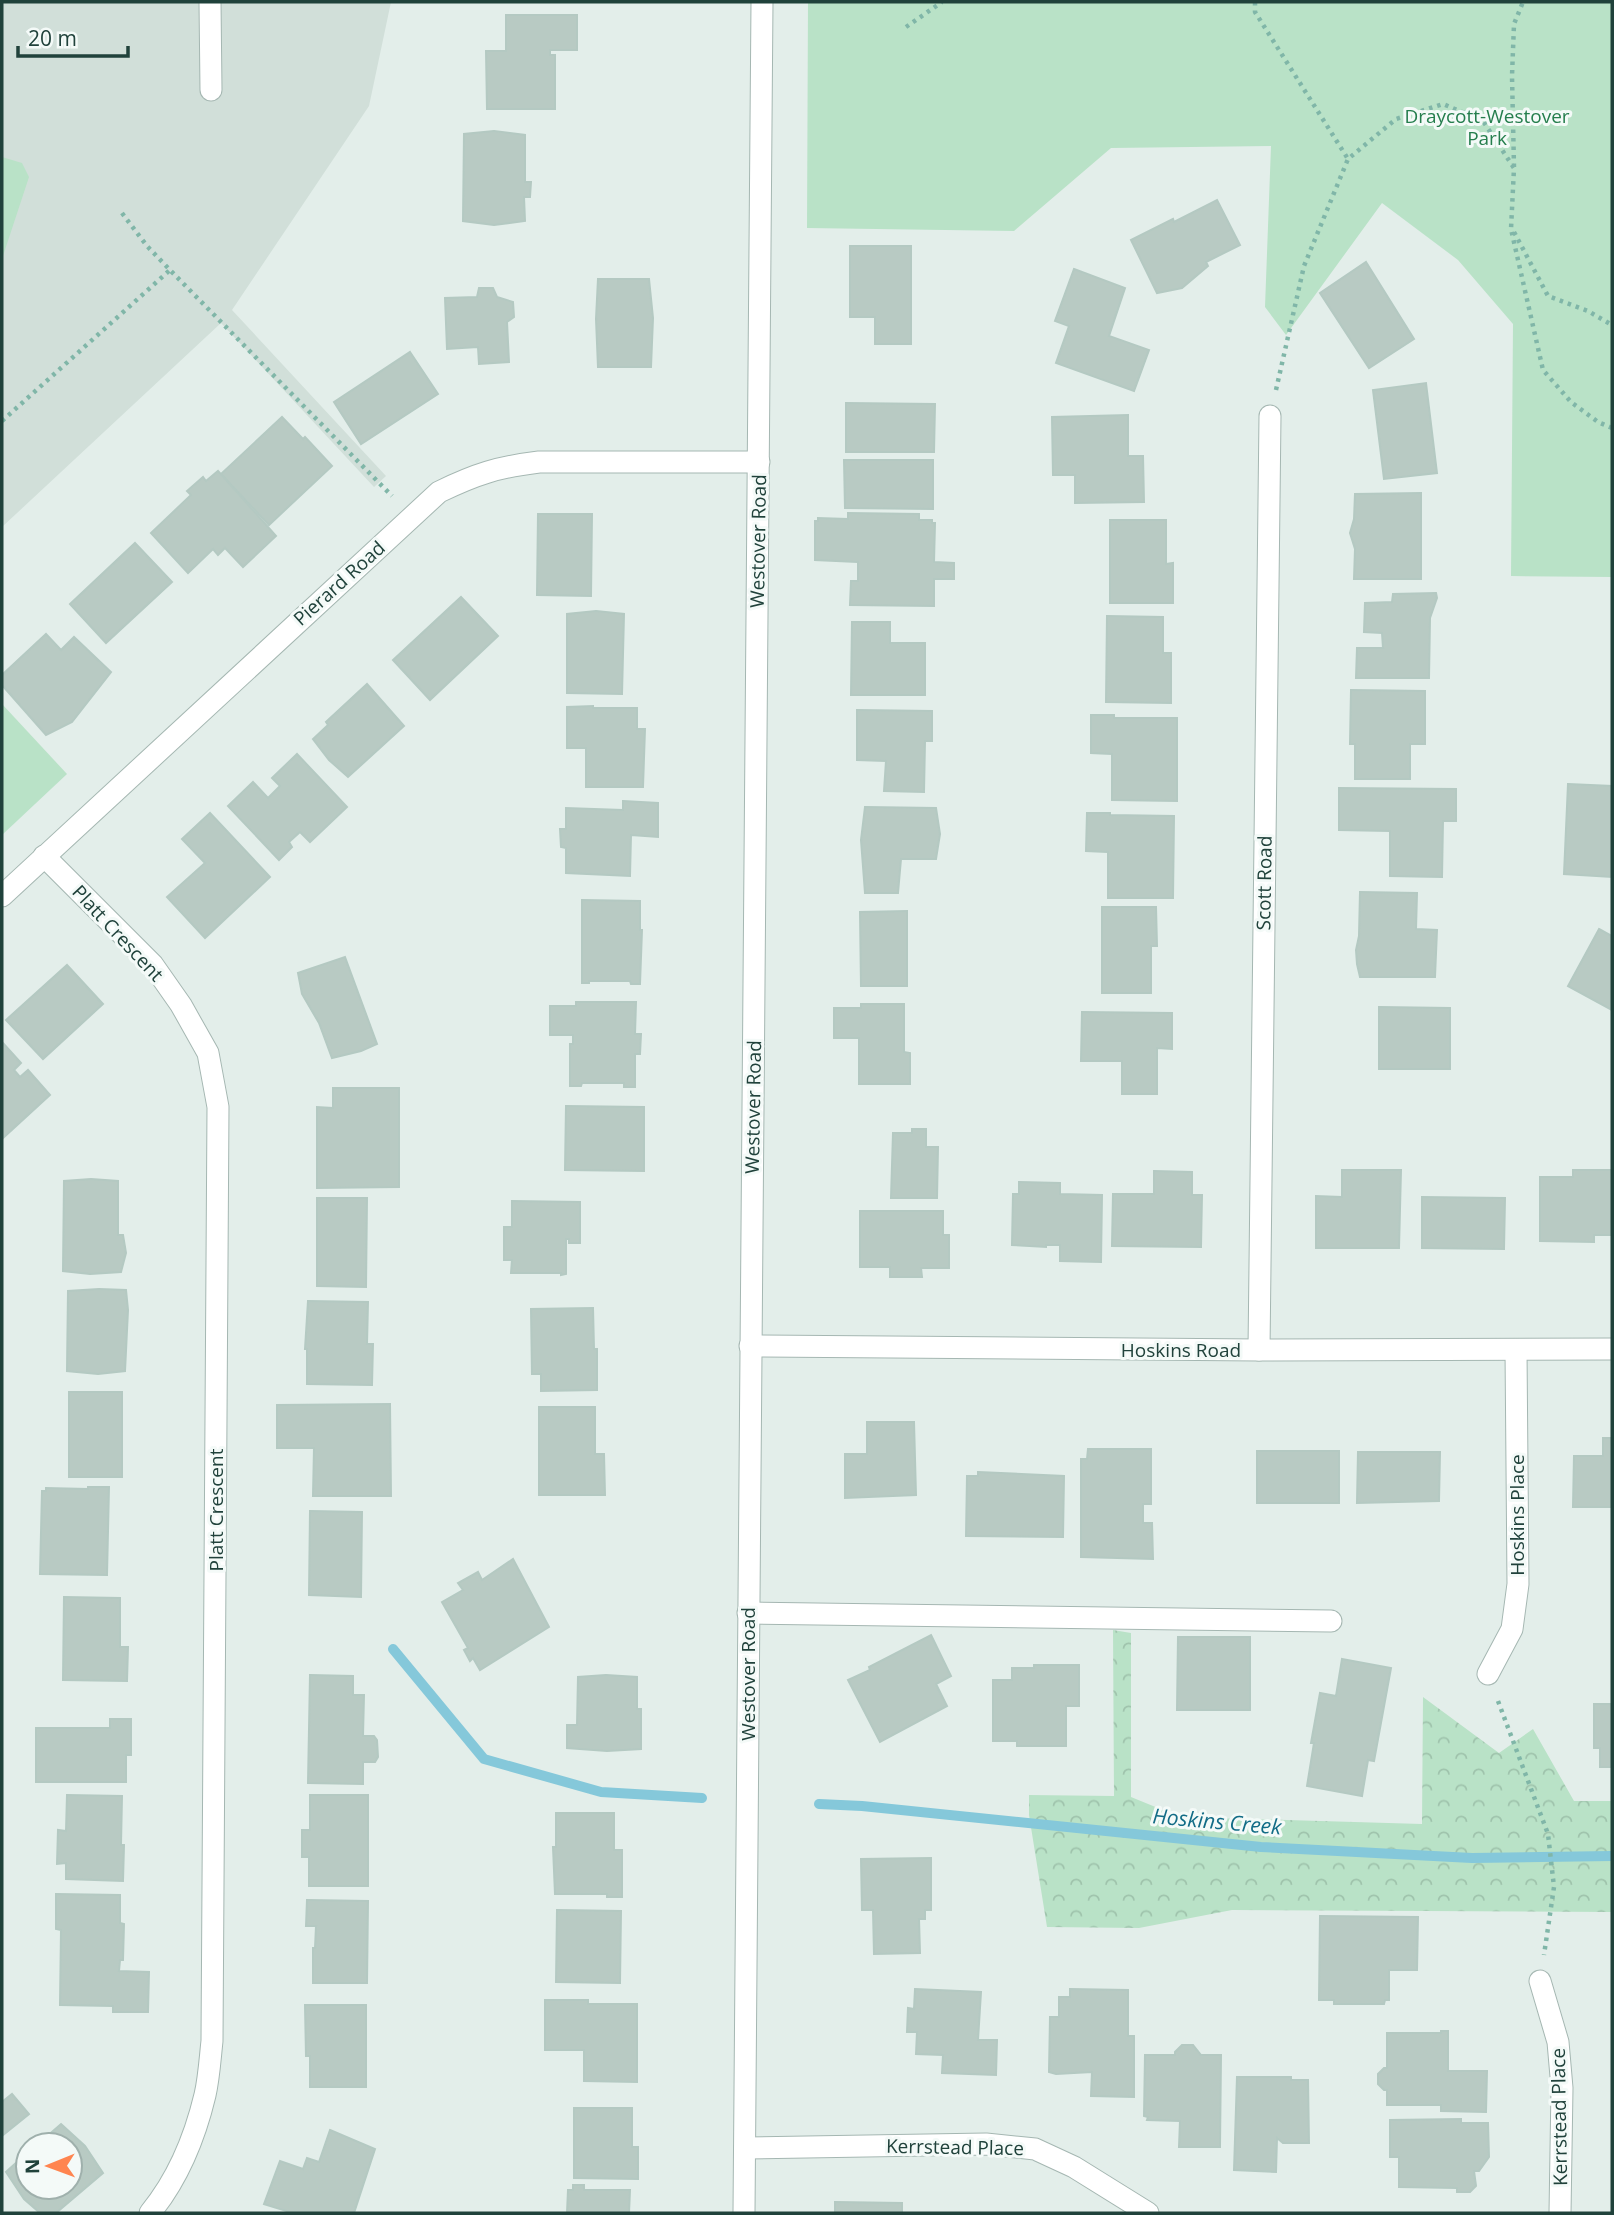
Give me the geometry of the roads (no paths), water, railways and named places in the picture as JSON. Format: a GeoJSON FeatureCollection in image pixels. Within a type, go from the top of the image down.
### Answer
{"type":"FeatureCollection","features":[{"type":"Feature","properties":{"kind":"street"},"geometry":{"type":"LineString","coordinates":[[211,2],[211,90]]}},
{"type":"Feature","properties":{"kind":"street","name":"Westover Road"},"geometry":{"type":"LineString","coordinates":[[744,2213],[762,2]]}},
{"type":"Feature","properties":{"kind":"street","name":"Scott Road"},"geometry":{"type":"LineString","coordinates":[[1259,1350],[1270,416]]}},
{"type":"Feature","properties":{"kind":"street","name":"Pierard Road"},"geometry":{"type":"LineString","coordinates":[[2,895],[439,492],[476,474],[539,462],[759,462]]}},
{"type":"Feature","properties":{"kind":"street","name":"Platt Crescent"},"geometry":{"type":"LineString","coordinates":[[44,856],[153,965],[181,1005],[208,1053],[218,1107],[212,2041],[205,2094],[194,2132],[180,2166],[150,2213]]}},
{"type":"Feature","properties":{"kind":"street","name":"Hoskins Road"},"geometry":{"type":"LineString","coordinates":[[750,1346],[1259,1350],[1612,1349]]}},
{"type":"Feature","properties":{"kind":"street","name":"Hoskins Place"},"geometry":{"type":"LineString","coordinates":[[1488,1674],[1512,1629],[1518,1584],[1516,1350]]}},
{"type":"Feature","properties":{"kind":"street"},"geometry":{"type":"LineString","coordinates":[[748,1614],[1331,1621]]}},
{"type":"Feature","properties":{"kind":"street","name":"Kerrstead Place"},"geometry":{"type":"LineString","coordinates":[[1540,1981],[1558,2042],[1562,2088],[1560,2213]]}},
{"type":"Feature","properties":{"kind":"street","name":"Kerrstead Place"},"geometry":{"type":"LineString","coordinates":[[744,2148],[986,2144],[1035,2149],[1074,2167],[1148,2213]]}},
{"type":"Feature","properties":{"kind":"waterway","name":"Hoskins Creek"},"geometry":{"type":"LineString","coordinates":[[393,1649],[484,1759],[601,1792],[702,1798]]}},
{"type":"Feature","properties":{"kind":"waterway","name":"Hoskins Creek"},"geometry":{"type":"LineString","coordinates":[[819,1804],[862,1806],[1261,1847],[1472,1858],[1612,1856]]}},
{"type":"Feature","properties":{"kind":"park label","name":"Draycott-Westover Park"},"geometry":{"type":"Point","coordinates":[1487,127]}}]}
